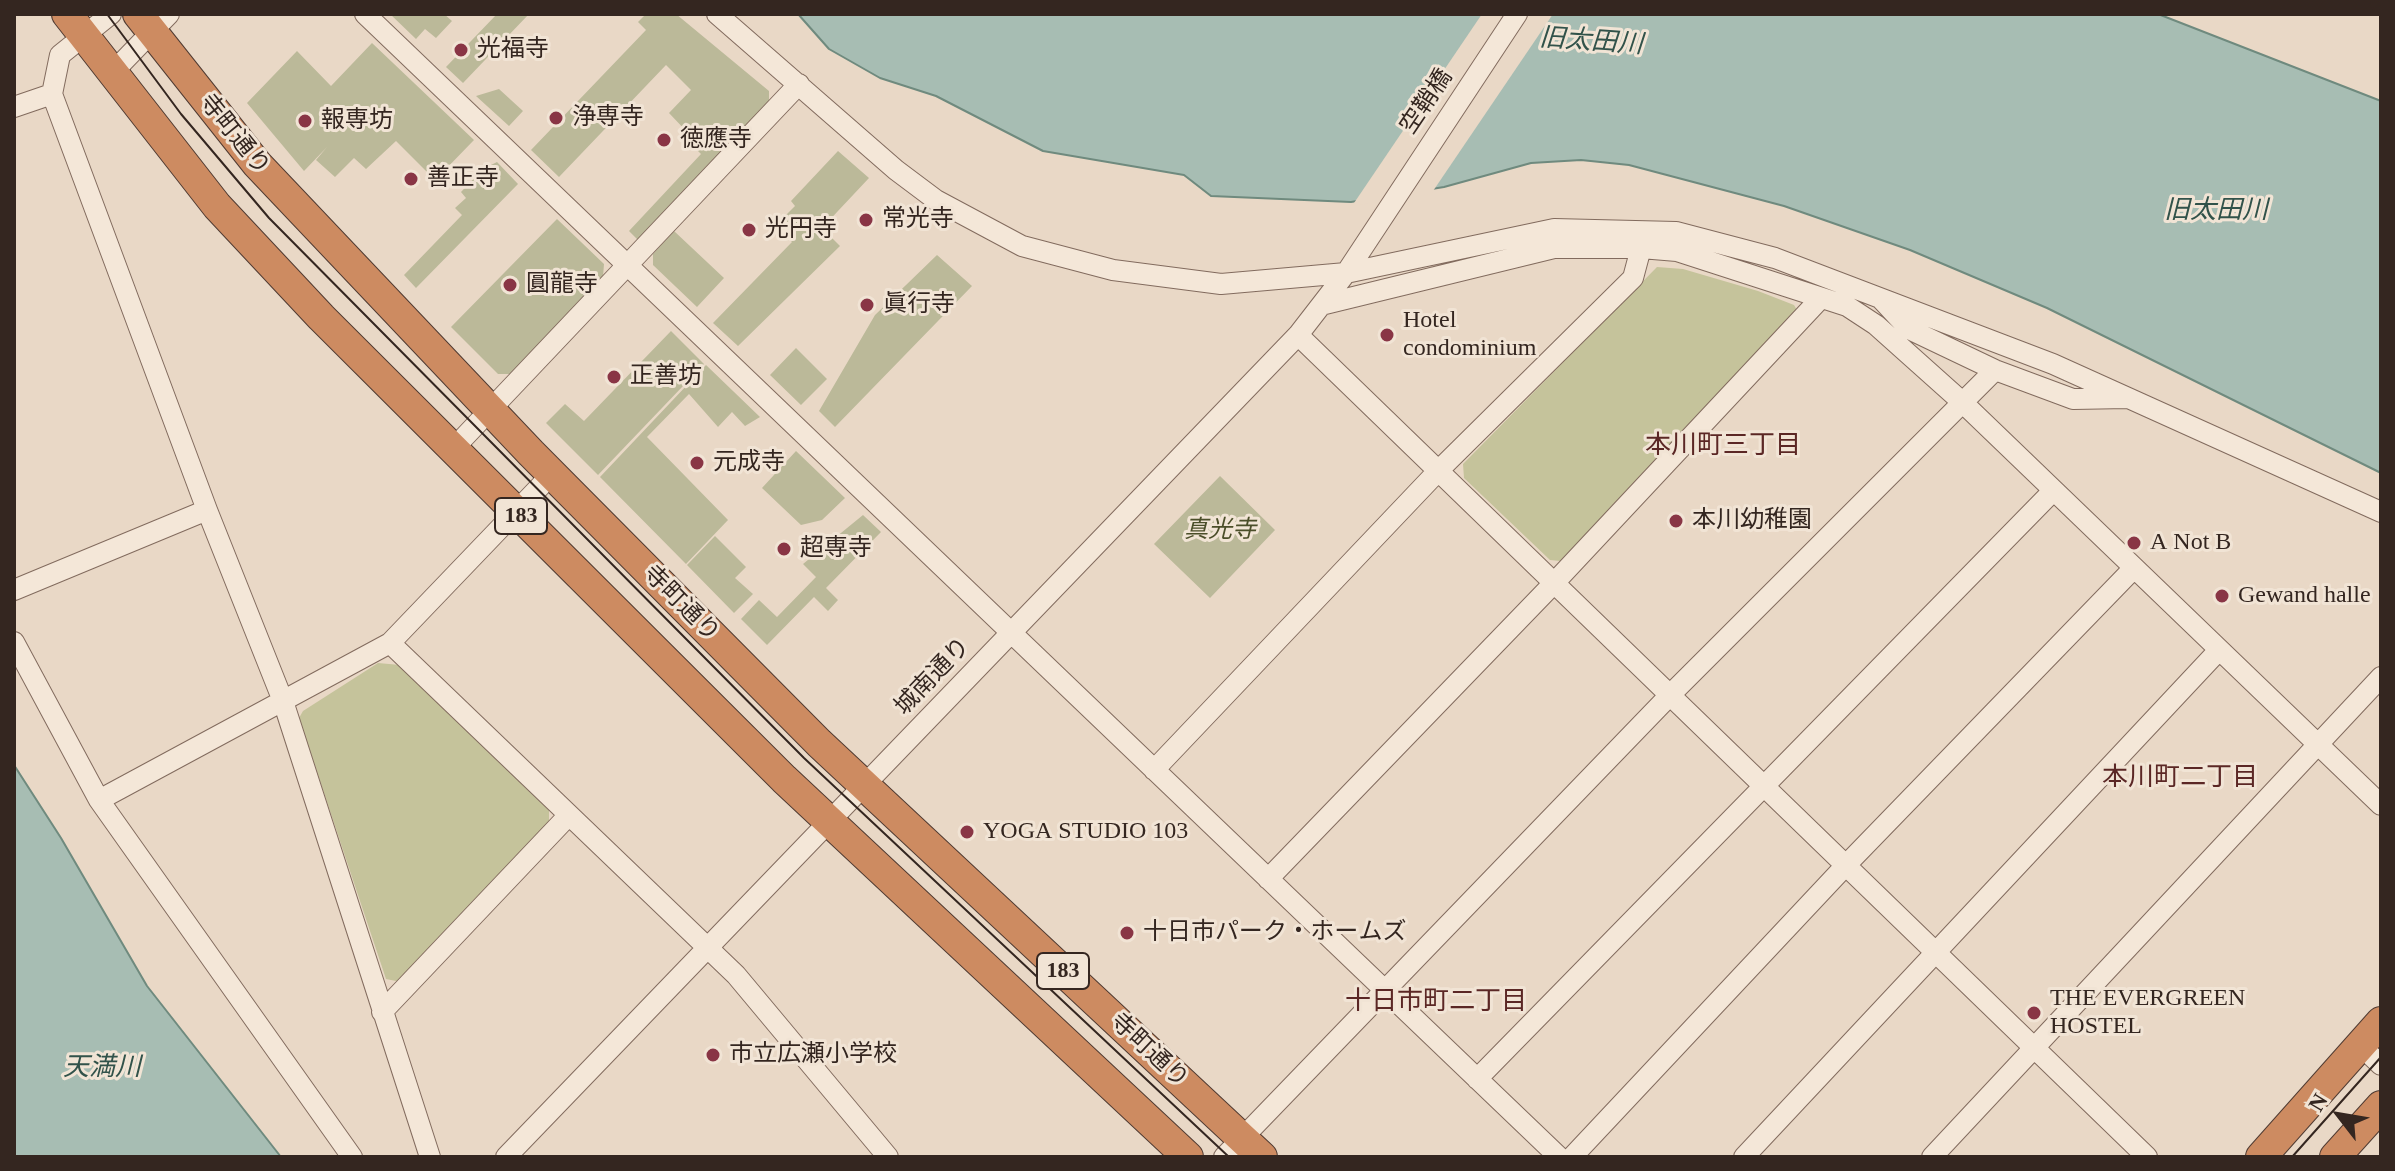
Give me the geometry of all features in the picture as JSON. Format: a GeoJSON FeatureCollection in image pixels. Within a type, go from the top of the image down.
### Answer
{"type":"FeatureCollection","features":[{"type":"Feature","properties":{"kind":"highway","name":"寺町通り"},"geometry":{"type":"LineString","coordinates":[[153,21],[257,164],[491,411],[864,786],[1243,1150]]}},
{"type":"Feature","properties":{"kind":"highway","name":"183"},"geometry":{"type":"LineString","coordinates":[[75,25],[217,206],[321,317],[829,822],[1188,1157]]}},
{"type":"Feature","properties":{"kind":"highway"},"geometry":{"type":"LineString","coordinates":[[2261,1157],[2370,1055],[2381,1022]]}},
{"type":"Feature","properties":{"kind":"highway"},"geometry":{"type":"LineString","coordinates":[[2335,1157],[2381,1106]]}},
{"type":"Feature","properties":{"kind":"street"},"geometry":{"type":"LineString","coordinates":[[111,14],[75,25],[60,55],[52,94],[207,510],[283,701],[430,1157]]}},
{"type":"Feature","properties":{"kind":"street"},"geometry":{"type":"LineString","coordinates":[[365,14],[1559,1157]]}},
{"type":"Feature","properties":{"kind":"street"},"geometry":{"type":"LineString","coordinates":[[717,14],[896,170],[936,200],[1022,246],[1113,270],[1221,284],[1346,273],[1554,229],[1676,232],[1775,258],[1878,295],[2131,398],[2211,438],[2381,512]]}},
{"type":"Feature","properties":{"kind":"street","name":"空鞘橋"},"geometry":{"type":"LineString","coordinates":[[1380,219],[1517,14]]}},
{"type":"Feature","properties":{"kind":"street"},"geometry":{"type":"LineString","coordinates":[[113,72],[153,21]]}},
{"type":"Feature","properties":{"kind":"street"},"geometry":{"type":"LineString","coordinates":[[453,449],[799,84]]}},
{"type":"Feature","properties":{"kind":"street"},"geometry":{"type":"LineString","coordinates":[[14,107],[52,94]]}},
{"type":"Feature","properties":{"kind":"street","name":"城南通り"},"geometry":{"type":"LineString","coordinates":[[506,1157],[1298,335],[1325,304],[1380,219]]}},
{"type":"Feature","properties":{"kind":"street"},"geometry":{"type":"LineString","coordinates":[[1325,304],[1554,248],[1641,248],[1677,251],[1847,306],[1876,325],[1961,401],[2381,805]]}},
{"type":"Feature","properties":{"kind":"street"},"geometry":{"type":"LineString","coordinates":[[1154,770],[1439,470],[1633,278],[1641,248]]}},
{"type":"Feature","properties":{"kind":"street"},"geometry":{"type":"LineString","coordinates":[[1878,295],[1909,329],[1995,370],[2073,399],[2131,398]]}},
{"type":"Feature","properties":{"kind":"street"},"geometry":{"type":"LineString","coordinates":[[1268,879],[1555,582],[1821,298]]}},
{"type":"Feature","properties":{"kind":"street"},"geometry":{"type":"LineString","coordinates":[[1298,335],[1848,863],[2032,1048],[2147,1157]]}},
{"type":"Feature","properties":{"kind":"street"},"geometry":{"type":"LineString","coordinates":[[1243,1150],[1387,992],[1672,693],[1995,370]]}},
{"type":"Feature","properties":{"kind":"street"},"geometry":{"type":"LineString","coordinates":[[99,800],[390,643],[552,474]]}},
{"type":"Feature","properties":{"kind":"street"},"geometry":{"type":"LineString","coordinates":[[1477,1079],[2053,491]]}},
{"type":"Feature","properties":{"kind":"street"},"geometry":{"type":"LineString","coordinates":[[14,590],[207,510]]}},
{"type":"Feature","properties":{"kind":"street"},"geometry":{"type":"LineString","coordinates":[[1572,1157],[1848,863],[2133,569]]}},
{"type":"Feature","properties":{"kind":"street"},"geometry":{"type":"LineString","coordinates":[[14,642],[99,800],[352,1157]]}},
{"type":"Feature","properties":{"kind":"street"},"geometry":{"type":"LineString","coordinates":[[390,643],[708,945],[888,1157]]}},
{"type":"Feature","properties":{"kind":"street"},"geometry":{"type":"LineString","coordinates":[[1744,1157],[2219,650]]}},
{"type":"Feature","properties":{"kind":"street"},"geometry":{"type":"LineString","coordinates":[[1932,1157],[2381,677]]}},
{"type":"Feature","properties":{"kind":"street"},"geometry":{"type":"LineString","coordinates":[[382,1012],[569,815]]}},
{"type":"Feature","properties":{"kind":"shaded area"},"geometry":{"type":"Polygon","coordinates":[[[1657,267],[1683,269],[1758,291],[1794,305],[1798,312],[1560,561],[1550,560],[1464,478],[1463,464],[1657,267]]]}},
{"type":"Feature","properties":{"kind":"shaded area"},"geometry":{"type":"Polygon","coordinates":[[[378,663],[400,665],[549,809],[549,826],[401,982],[386,979],[299,718],[303,711],[378,663]]]}},
{"type":"Feature","properties":{"kind":"green space"},"geometry":{"type":"Polygon","coordinates":[[[390,14],[444,14],[452,21],[436,38],[425,29],[416,39],[390,14]]]}},
{"type":"Feature","properties":{"kind":"green space"},"geometry":{"type":"Polygon","coordinates":[[[497,14],[529,14],[463,83],[446,67],[497,14]]]}},
{"type":"Feature","properties":{"kind":"green space"},"geometry":{"type":"Polygon","coordinates":[[[646,14],[676,14],[769,91],[769,103],[638,240],[629,231],[701,154],[683,136],[687,132],[669,113],[691,90],[666,65],[559,177],[531,150],[646,30],[638,22],[646,14]]]}},
{"type":"Feature","properties":{"kind":"green space"},"geometry":{"type":"Polygon","coordinates":[[[372,43],[474,140],[442,173],[429,174],[396,141],[366,169],[354,158],[335,177],[316,160],[327,147],[304,171],[247,103],[297,51],[331,86],[372,43]]]}},
{"type":"Feature","properties":{"kind":"green space"},"geometry":{"type":"Polygon","coordinates":[[[499,89],[523,111],[509,126],[476,96],[499,89]]]}},
{"type":"Feature","properties":{"kind":"green space"},"geometry":{"type":"Polygon","coordinates":[[[838,151],[869,178],[822,228],[840,246],[738,346],[713,323],[792,242],[776,225],[795,206],[791,201],[838,151]]]}},
{"type":"Feature","properties":{"kind":"green space"},"geometry":{"type":"Polygon","coordinates":[[[497,162],[518,184],[416,288],[404,275],[462,215],[455,208],[466,198],[461,192],[483,169],[497,162]]]}},
{"type":"Feature","properties":{"kind":"green space","name":"圓龍寺"},"geometry":{"type":"Polygon","coordinates":[[[557,219],[604,264],[603,277],[510,374],[498,374],[451,327],[557,219]]]}},
{"type":"Feature","properties":{"kind":"green space"},"geometry":{"type":"Polygon","coordinates":[[[674,231],[724,278],[697,307],[653,265],[653,254],[674,231]]]}},
{"type":"Feature","properties":{"kind":"green space"},"geometry":{"type":"Polygon","coordinates":[[[937,255],[972,286],[835,427],[819,411],[875,315],[937,255]]]}},
{"type":"Feature","properties":{"kind":"green space"},"geometry":{"type":"Polygon","coordinates":[[[671,331],[704,364],[598,475],[546,423],[565,404],[584,421],[671,331]]]}},
{"type":"Feature","properties":{"kind":"green space"},"geometry":{"type":"Polygon","coordinates":[[[796,348],[827,379],[801,405],[770,375],[796,348]]]}},
{"type":"Feature","properties":{"kind":"green space"},"geometry":{"type":"Polygon","coordinates":[[[706,365],[760,417],[745,426],[732,412],[718,427],[689,394],[647,437],[728,520],[686,564],[600,477],[706,365]]]}},
{"type":"Feature","properties":{"kind":"green space"},"geometry":{"type":"Polygon","coordinates":[[[796,451],[845,498],[822,520],[801,525],[762,488],[796,451]]]}},
{"type":"Feature","properties":{"kind":"green space","name":"真光寺"},"geometry":{"type":"Polygon","coordinates":[[[1220,476],[1275,530],[1210,598],[1154,544],[1220,476]]]}},
{"type":"Feature","properties":{"kind":"green space"},"geometry":{"type":"Polygon","coordinates":[[[863,515],[881,532],[826,588],[838,600],[828,611],[814,597],[767,645],[741,619],[759,600],[777,617],[816,577],[803,564],[863,515]]]}},
{"type":"Feature","properties":{"kind":"green space"},"geometry":{"type":"Polygon","coordinates":[[[715,536],[746,567],[735,578],[753,594],[734,613],[687,565],[715,536]]]}},
{"type":"Feature","properties":{"kind":"water","name":"旧太田川"},"geometry":{"type":"Polygon","coordinates":[[[798,14],[2158,14],[2381,101],[2381,473],[2047,308],[1910,250],[1784,206],[1629,165],[1581,160],[1531,163],[1444,187],[1351,202],[1211,196],[1184,175],[1043,151],[936,96],[880,78],[829,49],[798,14]]]}},
{"type":"Feature","properties":{"kind":"water","name":"天満川"},"geometry":{"type":"Polygon","coordinates":[[[14,765],[61,838],[147,986],[281,1157],[14,1157],[14,765]]]}},
{"type":"Feature","properties":{"kind":"pier"},"geometry":{"type":"Polygon","coordinates":[[[1482,14],[1553,14],[1431,194],[1352,206],[1482,14]]]}},
{"type":"Feature","properties":{"kind":"tram line"},"geometry":{"type":"LineString","coordinates":[[107,14],[181,114],[269,218],[804,758],[1229,1157]]}},
{"type":"Feature","properties":{"kind":"tram line"},"geometry":{"type":"LineString","coordinates":[[2292,1157],[2381,1057]]}},
{"type":"Feature","properties":{"kind":"place","name":"光福寺"},"geometry":{"type":"Point","coordinates":[461,50]}},
{"type":"Feature","properties":{"kind":"place","name":"浄専寺"},"geometry":{"type":"Point","coordinates":[556,118]}},
{"type":"Feature","properties":{"kind":"place","name":"報専坊"},"geometry":{"type":"Point","coordinates":[305,121]}},
{"type":"Feature","properties":{"kind":"place","name":"徳應寺"},"geometry":{"type":"Point","coordinates":[664,140]}},
{"type":"Feature","properties":{"kind":"place","name":"善正寺"},"geometry":{"type":"Point","coordinates":[411,179]}},
{"type":"Feature","properties":{"kind":"place","name":"常光寺"},"geometry":{"type":"Point","coordinates":[866,220]}},
{"type":"Feature","properties":{"kind":"place","name":"光円寺"},"geometry":{"type":"Point","coordinates":[749,230]}},
{"type":"Feature","properties":{"kind":"place","name":"圓龍寺"},"geometry":{"type":"Point","coordinates":[510,285]}},
{"type":"Feature","properties":{"kind":"place","name":"眞行寺"},"geometry":{"type":"Point","coordinates":[867,305]}},
{"type":"Feature","properties":{"kind":"place","name":"Hotel condominium"},"geometry":{"type":"Point","coordinates":[1387,335]}},
{"type":"Feature","properties":{"kind":"place","name":"正善坊"},"geometry":{"type":"Point","coordinates":[614,377]}},
{"type":"Feature","properties":{"kind":"place","name":"元成寺"},"geometry":{"type":"Point","coordinates":[697,463]}},
{"type":"Feature","properties":{"kind":"place","name":"本川幼稚園"},"geometry":{"type":"Point","coordinates":[1676,521]}},
{"type":"Feature","properties":{"kind":"place","name":"A Not B"},"geometry":{"type":"Point","coordinates":[2134,543]}},
{"type":"Feature","properties":{"kind":"place","name":"超専寺"},"geometry":{"type":"Point","coordinates":[784,549]}},
{"type":"Feature","properties":{"kind":"place","name":"Gewand halle"},"geometry":{"type":"Point","coordinates":[2222,596]}},
{"type":"Feature","properties":{"kind":"place","name":"YOGA STUDIO 103"},"geometry":{"type":"Point","coordinates":[967,832]}},
{"type":"Feature","properties":{"kind":"place","name":"十日市パーク・ホームズ"},"geometry":{"type":"Point","coordinates":[1127,933]}},
{"type":"Feature","properties":{"kind":"place","name":"THE EVERGREEN HOSTEL"},"geometry":{"type":"Point","coordinates":[2034,1013]}},
{"type":"Feature","properties":{"kind":"place","name":"市立広瀬小学校"},"geometry":{"type":"Point","coordinates":[713,1055]}},
{"type":"Feature","properties":{"kind":"district","name":"本川町三丁目"},"geometry":{"type":"Point","coordinates":[1723,446]}},
{"type":"Feature","properties":{"kind":"district","name":"本川町二丁目"},"geometry":{"type":"Point","coordinates":[2180,778]}},
{"type":"Feature","properties":{"kind":"district","name":"十日市町二丁目"},"geometry":{"type":"Point","coordinates":[1436,1002]}}]}
